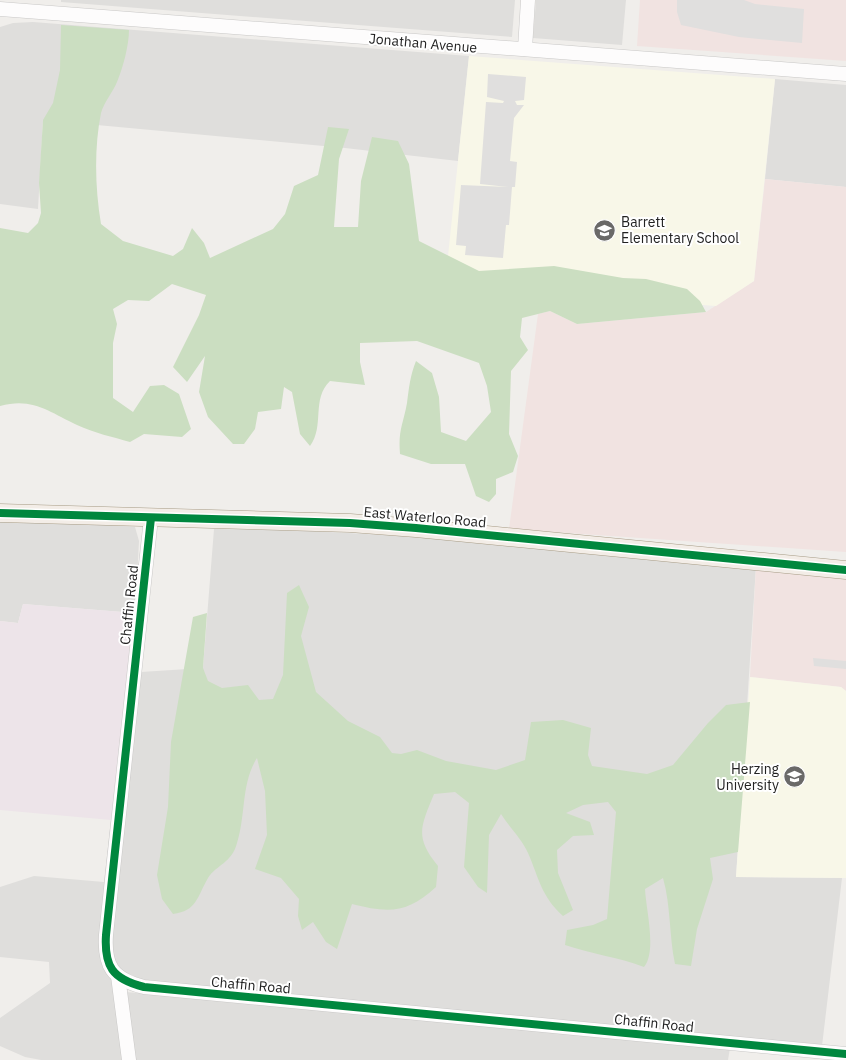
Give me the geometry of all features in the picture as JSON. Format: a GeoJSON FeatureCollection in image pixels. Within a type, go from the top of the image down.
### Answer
{"type":"FeatureCollection","features":[{"type":"Feature","properties":{"kind":"main road","name":"East Waterloo Road"},"geometry":{"type":"LineString","coordinates":[[0,514],[350,524],[416,528],[846,570]]}},
{"type":"Feature","properties":{"kind":"street"},"geometry":{"type":"LineString","coordinates":[[524,49],[528,0]]}},
{"type":"Feature","properties":{"kind":"street","name":"Jonathan Avenue"},"geometry":{"type":"LineString","coordinates":[[0,9],[846,74]]}},
{"type":"Feature","properties":{"kind":"street","name":"Chaffin Road"},"geometry":{"type":"LineString","coordinates":[[151,518],[106,935],[106,961],[118,976],[131,983],[144,986],[846,1054]]}},
{"type":"Feature","properties":{"kind":"street"},"geometry":{"type":"LineString","coordinates":[[118,976],[129,1060]]}},
{"type":"Feature","properties":{"kind":"shaded area"},"geometry":{"type":"Polygon","coordinates":[[[61,0],[515,0],[512,37],[61,2],[61,0]]]}},
{"type":"Feature","properties":{"kind":"shaded area"},"geometry":{"type":"Polygon","coordinates":[[[536,0],[626,0],[622,45],[533,38],[536,0]]]}},
{"type":"Feature","properties":{"kind":"shaded area"},"geometry":{"type":"Polygon","coordinates":[[[640,0],[846,0],[846,61],[637,46],[640,0]]]}},
{"type":"Feature","properties":{"kind":"shaded area"},"geometry":{"type":"Polygon","coordinates":[[[677,0],[744,0],[755,4],[804,9],[802,43],[739,37],[681,25],[677,12],[677,0]]]}},
{"type":"Feature","properties":{"kind":"shaded area"},"geometry":{"type":"Polygon","coordinates":[[[33,22],[469,56],[458,161],[345,148],[43,120],[38,209],[0,204],[0,27],[13,23],[33,22]]]}},
{"type":"Feature","properties":{"kind":"shaded area","name":"Barrett Elementary School"},"geometry":{"type":"Polygon","coordinates":[[[469,56],[775,79],[754,281],[716,306],[445,285],[469,56]]]}},
{"type":"Feature","properties":{"kind":"shaded area"},"geometry":{"type":"Polygon","coordinates":[[[488,74],[526,77],[524,100],[515,101],[517,105],[524,105],[514,118],[510,161],[517,162],[515,187],[512,187],[509,225],[506,225],[503,258],[465,255],[466,246],[456,245],[461,185],[508,187],[480,184],[486,102],[503,103],[504,101],[487,97],[488,74]]]}},
{"type":"Feature","properties":{"kind":"shaded area"},"geometry":{"type":"Polygon","coordinates":[[[775,79],[846,85],[846,187],[765,179],[775,79]]]}},
{"type":"Feature","properties":{"kind":"shaded area"},"geometry":{"type":"Polygon","coordinates":[[[765,179],[846,187],[846,552],[509,529],[538,314],[550,311],[577,324],[706,312],[754,281],[765,179]]]}},
{"type":"Feature","properties":{"kind":"shaded area"},"geometry":{"type":"Polygon","coordinates":[[[0,520],[54,520],[135,527],[139,541],[135,613],[23,604],[18,623],[0,621],[0,520]]]}},
{"type":"Feature","properties":{"kind":"shaded area"},"geometry":{"type":"Polygon","coordinates":[[[214,529],[311,531],[403,536],[756,566],[736,877],[842,878],[822,1046],[153,983],[118,970],[124,1060],[41,1060],[25,1057],[0,1046],[0,1018],[50,983],[49,962],[0,957],[0,887],[34,876],[104,882],[111,820],[123,822],[141,672],[203,668],[214,529]]]}},
{"type":"Feature","properties":{"kind":"shaded area"},"geometry":{"type":"Polygon","coordinates":[[[756,566],[846,577],[846,691],[841,687],[750,677],[756,566]]]}},
{"type":"Feature","properties":{"kind":"shaded area"},"geometry":{"type":"Polygon","coordinates":[[[23,604],[135,613],[111,820],[0,810],[0,621],[18,623],[23,604]]]}},
{"type":"Feature","properties":{"kind":"shaded area"},"geometry":{"type":"Polygon","coordinates":[[[813,658],[846,661],[846,669],[814,666],[813,658]]]}},
{"type":"Feature","properties":{"kind":"shaded area","name":"Herzing University"},"geometry":{"type":"Polygon","coordinates":[[[750,677],[841,687],[846,691],[846,878],[736,877],[750,677]]]}},
{"type":"Feature","properties":{"kind":"shaded area"},"geometry":{"type":"Polygon","coordinates":[[[125,992],[275,1003],[730,1048],[728,1060],[134,1060],[125,992]]]}},
{"type":"Feature","properties":{"kind":"green space"},"geometry":{"type":"Polygon","coordinates":[[[61,25],[129,30],[127,49],[121,70],[101,113],[96,154],[97,196],[101,224],[123,241],[173,256],[183,249],[192,228],[204,243],[210,258],[273,229],[285,214],[294,186],[318,175],[328,127],[349,129],[339,159],[334,227],[358,227],[361,181],[372,137],[398,141],[409,164],[419,241],[479,271],[554,266],[623,278],[646,279],[687,289],[700,301],[706,312],[577,324],[550,311],[522,318],[520,337],[528,350],[511,371],[509,434],[518,456],[513,472],[496,479],[496,494],[489,502],[476,496],[465,464],[431,464],[400,454],[400,433],[416,361],[432,373],[439,397],[441,432],[466,441],[491,412],[487,386],[479,363],[417,341],[360,343],[360,362],[365,385],[330,381],[324,388],[321,396],[317,430],[310,446],[300,434],[292,392],[284,387],[281,409],[258,412],[255,429],[244,444],[233,444],[208,417],[199,392],[205,356],[187,382],[173,367],[199,315],[206,295],[172,284],[149,301],[128,300],[113,309],[117,324],[113,343],[113,398],[133,412],[150,386],[164,385],[179,394],[191,429],[182,437],[144,434],[130,442],[77,425],[40,407],[22,403],[0,406],[0,228],[28,233],[38,223],[41,213],[39,183],[43,120],[53,103],[60,70],[61,25]]]}},
{"type":"Feature","properties":{"kind":"green space"},"geometry":{"type":"Polygon","coordinates":[[[299,585],[309,607],[301,636],[316,692],[348,721],[380,737],[392,753],[401,754],[417,750],[446,761],[496,770],[525,760],[531,722],[563,720],[591,728],[588,755],[592,766],[647,774],[673,765],[708,723],[726,705],[750,702],[738,852],[710,858],[713,879],[697,929],[691,966],[675,964],[663,878],[645,889],[650,930],[650,951],[644,967],[565,945],[567,930],[593,925],[607,919],[616,812],[608,802],[583,805],[566,813],[590,822],[594,835],[573,836],[557,850],[558,873],[573,910],[563,916],[545,894],[525,848],[501,814],[489,835],[487,893],[478,887],[464,867],[469,803],[455,792],[434,794],[423,823],[422,831],[425,847],[438,866],[436,887],[416,902],[397,909],[376,909],[352,904],[337,949],[326,942],[313,922],[302,930],[298,916],[299,899],[281,878],[255,869],[267,835],[265,791],[257,758],[248,778],[240,832],[235,850],[211,874],[192,906],[187,910],[173,914],[162,899],[157,875],[168,807],[171,742],[193,617],[207,613],[203,668],[208,681],[222,688],[248,685],[259,700],[273,699],[283,675],[287,593],[299,585]]]}},
{"type":"Feature","properties":{"kind":"cycle path"},"geometry":{"type":"LineString","coordinates":[[0,513],[350,523],[846,570]]}},
{"type":"Feature","properties":{"kind":"cycle path"},"geometry":{"type":"LineString","coordinates":[[151,518],[106,935],[109,963],[117,975],[124,980],[144,987],[846,1054]]}},
{"type":"Feature","properties":{"kind":"place","name":"Barrett Elementary School"},"geometry":{"type":"Point","coordinates":[605,230]}},
{"type":"Feature","properties":{"kind":"place","name":"Herzing University"},"geometry":{"type":"Point","coordinates":[795,777]}}]}
